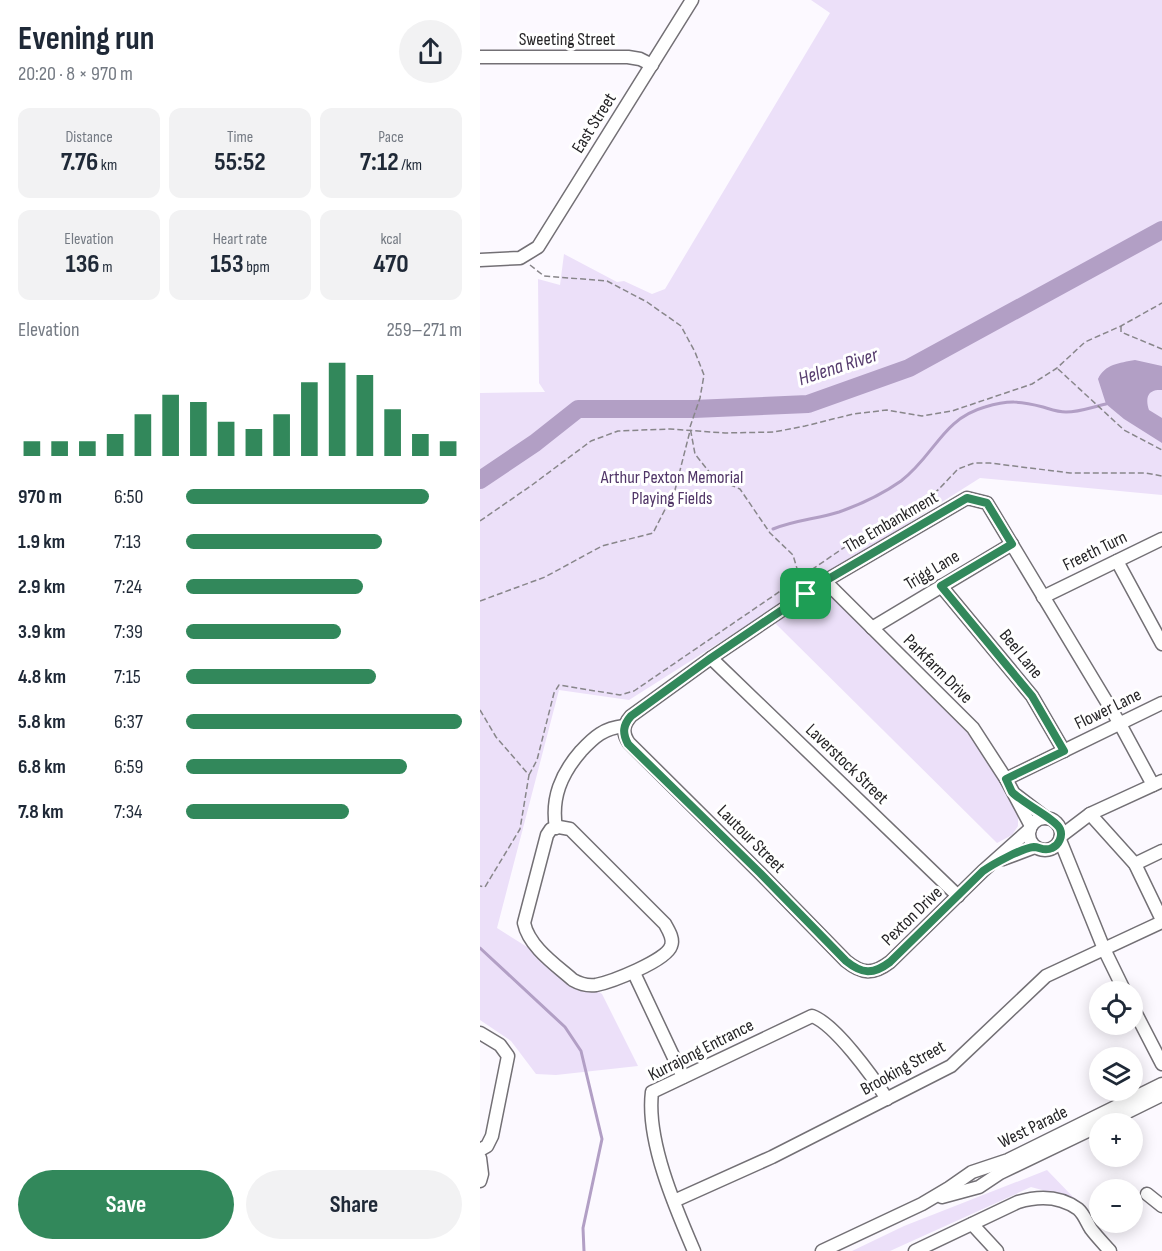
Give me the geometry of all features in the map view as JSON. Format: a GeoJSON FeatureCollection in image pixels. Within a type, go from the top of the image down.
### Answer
{"type":"FeatureCollection","features":[{"type":"Feature","properties":{"kind":"street","name":"East Street"},"geometry":{"type":"LineString","coordinates":[[520,258],[538,247],[692,0]]}},
{"type":"Feature","properties":{"kind":"street","name":"Sweeting Street"},"geometry":{"type":"LineString","coordinates":[[480,57],[628,57],[640,59],[652,65]]}},
{"type":"Feature","properties":{"kind":"street"},"geometry":{"type":"LineString","coordinates":[[480,260],[520,258]]}},
{"type":"Feature","properties":{"kind":"street","name":"The Embankment"},"geometry":{"type":"LineString","coordinates":[[624,726],[631,716],[711,658],[825,581],[967,498],[987,503],[1119,724],[1158,783]]}},
{"type":"Feature","properties":{"kind":"street","name":"Freeth Turn"},"geometry":{"type":"LineString","coordinates":[[1043,597],[1162,539]]}},
{"type":"Feature","properties":{"kind":"street","name":"Trigg Lane"},"geometry":{"type":"LineString","coordinates":[[872,628],[1012,544]]}},
{"type":"Feature","properties":{"kind":"street"},"geometry":{"type":"LineString","coordinates":[[1117,561],[1162,644]]}},
{"type":"Feature","properties":{"kind":"street","name":"Parkfarm Drive"},"geometry":{"type":"LineString","coordinates":[[825,581],[973,728],[1013,792],[1030,828],[1029,837],[1071,872]]}},
{"type":"Feature","properties":{"kind":"street","name":"Beel Lane"},"geometry":{"type":"LineString","coordinates":[[941,586],[1032,696],[1064,751]]}},
{"type":"Feature","properties":{"kind":"street","name":"Laverstock Street"},"geometry":{"type":"LineString","coordinates":[[711,658],[958,896]]}},
{"type":"Feature","properties":{"kind":"street","name":"Flower Lane"},"geometry":{"type":"LineString","coordinates":[[1006,779],[1162,703]]}},
{"type":"Feature","properties":{"kind":"street"},"geometry":{"type":"LineString","coordinates":[[556,828],[553,812],[558,788],[569,765],[599,732],[612,727],[624,726]]}},
{"type":"Feature","properties":{"kind":"street","name":"Lautour Street"},"geometry":{"type":"LineString","coordinates":[[624,726],[628,744],[846,961]]}},
{"type":"Feature","properties":{"kind":"street"},"geometry":{"type":"LineString","coordinates":[[1040,848],[1052,848],[1060,838],[1090,814],[1158,783]]}},
{"type":"Feature","properties":{"kind":"street","name":"Parkfarm Drive"},"geometry":{"type":"LineString","coordinates":[[1013,792],[1060,829],[1060,838],[1071,872],[1120,981]]}},
{"type":"Feature","properties":{"kind":"street"},"geometry":{"type":"LineString","coordinates":[[1030,828],[1036,821],[1090,814]]}},
{"type":"Feature","properties":{"kind":"street"},"geometry":{"type":"LineString","coordinates":[[1090,814],[1135,864],[1162,921]]}},
{"type":"Feature","properties":{"kind":"street","name":"Pexton Drive"},"geometry":{"type":"LineString","coordinates":[[846,961],[864,972],[874,972],[882,968],[1030,828]]}},
{"type":"Feature","properties":{"kind":"street"},"geometry":{"type":"LineString","coordinates":[[570,829],[665,924],[670,932],[672,940],[668,952],[634,973],[594,986],[581,984],[573,980],[532,942],[526,932],[524,923],[547,835],[551,830],[570,829]]}},
{"type":"Feature","properties":{"kind":"street","name":"Pexton Drive"},"geometry":{"type":"LineString","coordinates":[[996,862],[1040,848]]}},
{"type":"Feature","properties":{"kind":"street"},"geometry":{"type":"LineString","coordinates":[[1135,864],[1162,851]]}},
{"type":"Feature","properties":{"kind":"street","name":"Brooking Street"},"geometry":{"type":"LineString","coordinates":[[674,1201],[772,1157],[951,1066],[1046,976],[1162,921]]}},
{"type":"Feature","properties":{"kind":"street"},"geometry":{"type":"LineString","coordinates":[[634,973],[683,1077]]}},
{"type":"Feature","properties":{"kind":"street","name":"Kurrajong Entrance"},"geometry":{"type":"LineString","coordinates":[[694,1251],[658,1154],[650,1110],[652,1092],[812,1016],[822,1019],[834,1032],[875,1080],[887,1099]]}},
{"type":"Feature","properties":{"kind":"street"},"geometry":{"type":"LineString","coordinates":[[1143,1027],[1162,1064]]}},
{"type":"Feature","properties":{"kind":"street"},"geometry":{"type":"LineString","coordinates":[[480,1033],[500,1045],[508,1056],[492,1136],[487,1146],[480,1150]]}},
{"type":"Feature","properties":{"kind":"street","name":"West Parade"},"geometry":{"type":"LineString","coordinates":[[822,1251],[922,1204],[972,1172],[1008,1160],[1162,1084]]}},
{"type":"Feature","properties":{"kind":"street","name":"West Parade"},"geometry":{"type":"LineString","coordinates":[[1124,1113],[1162,1095]]}},
{"type":"Feature","properties":{"kind":"street","name":"West Parade"},"geometry":{"type":"LineString","coordinates":[[922,1204],[979,1186],[1000,1173],[1089,1130]]}},
{"type":"Feature","properties":{"kind":"street"},"geometry":{"type":"LineString","coordinates":[[480,1158],[482,1174],[480,1181]]}},
{"type":"Feature","properties":{"kind":"street"},"geometry":{"type":"LineString","coordinates":[[1147,1194],[1162,1206]]}},
{"type":"Feature","properties":{"kind":"street"},"geometry":{"type":"LineString","coordinates":[[915,1251],[1018,1202],[1035,1197],[1049,1198],[1079,1210],[1091,1229],[1110,1251]]}},
{"type":"Feature","properties":{"kind":"street"},"geometry":{"type":"LineString","coordinates":[[972,1224],[996,1251]]}},
{"type":"Feature","properties":{"kind":"path"},"geometry":{"type":"LineString","coordinates":[[480,601],[499,592],[545,577],[602,546],[653,533],[675,490],[704,375],[681,326],[647,303],[607,280],[544,276],[520,258]]}},
{"type":"Feature","properties":{"kind":"path"},"geometry":{"type":"LineString","coordinates":[[480,521],[591,441],[618,431],[690,429],[725,433],[774,432],[853,414],[887,410],[922,416],[952,411],[1032,384],[1057,368],[1085,342],[1162,303]]}},
{"type":"Feature","properties":{"kind":"path"},"geometry":{"type":"LineString","coordinates":[[1120,326],[1121,332],[1162,349]]}},
{"type":"Feature","properties":{"kind":"path"},"geometry":{"type":"LineString","coordinates":[[1057,368],[1124,430],[1162,450]]}},
{"type":"Feature","properties":{"kind":"path"},"geometry":{"type":"LineString","coordinates":[[690,429],[695,454],[714,478],[740,489],[770,533],[793,555],[806,594]]}},
{"type":"Feature","properties":{"kind":"path"},"geometry":{"type":"LineString","coordinates":[[480,710],[496,737],[529,775],[520,829],[485,887],[480,886]]}},
{"type":"Feature","properties":{"kind":"green space","name":"Arthur Pexton Memorial Playing Fields"},"geometry":{"type":"Polygon","coordinates":[[[811,0],[1162,0],[1162,495],[980,478],[629,700],[559,690],[497,928],[602,994],[638,1066],[556,1075],[536,1074],[511,1041],[480,1020],[480,393],[545,392],[539,383],[538,279],[560,285],[564,254],[617,282],[624,281],[652,294],[665,289],[830,13],[811,0]]]}},
{"type":"Feature","properties":{"kind":"green space"},"geometry":{"type":"Polygon","coordinates":[[[823,593],[832,596],[975,740],[1018,811],[1018,826],[1012,835],[997,843],[774,622],[813,595],[823,593]]]}},
{"type":"Feature","properties":{"kind":"green space"},"geometry":{"type":"Polygon","coordinates":[[[1047,1170],[1075,1199],[1031,1187],[890,1251],[852,1251],[904,1226],[1047,1170]]]}},
{"type":"Feature","properties":{"kind":"shaded area"},"geometry":{"type":"Polygon","coordinates":[[[1135,360],[1162,366],[1162,390],[1151,392],[1147,401],[1149,410],[1162,418],[1162,443],[1124,419],[1106,404],[1098,379],[1101,374],[1113,365],[1135,360]]]}},
{"type":"Feature","properties":{"kind":"waterway","name":"Helena River"},"geometry":{"type":"LineString","coordinates":[[480,480],[535,443],[578,409],[694,409],[808,404],[909,368],[1162,230]]}},
{"type":"Feature","properties":{"kind":"waterway"},"geometry":{"type":"LineString","coordinates":[[773,529],[839,512],[887,490],[913,471],[948,429],[970,413],[985,407],[1008,402],[1066,412],[1106,404]]}},
{"type":"Feature","properties":{"kind":"waterway"},"geometry":{"type":"LineString","coordinates":[[480,948],[565,1027],[581,1051],[602,1139],[583,1228],[584,1251]]}},
{"type":"Feature","properties":{"kind":"route"},"geometry":{"type":"LineString","coordinates":[[967,498],[987,503],[1012,544],[941,586],[1032,696],[1064,751],[1006,779],[1013,792],[1056,823],[1061,833],[1058,843],[1045,850],[1035,847],[996,862],[983,871],[890,962],[874,972],[856,969],[846,961],[628,744],[624,733],[626,721],[631,716],[711,658],[806,594],[967,498]]}}]}
